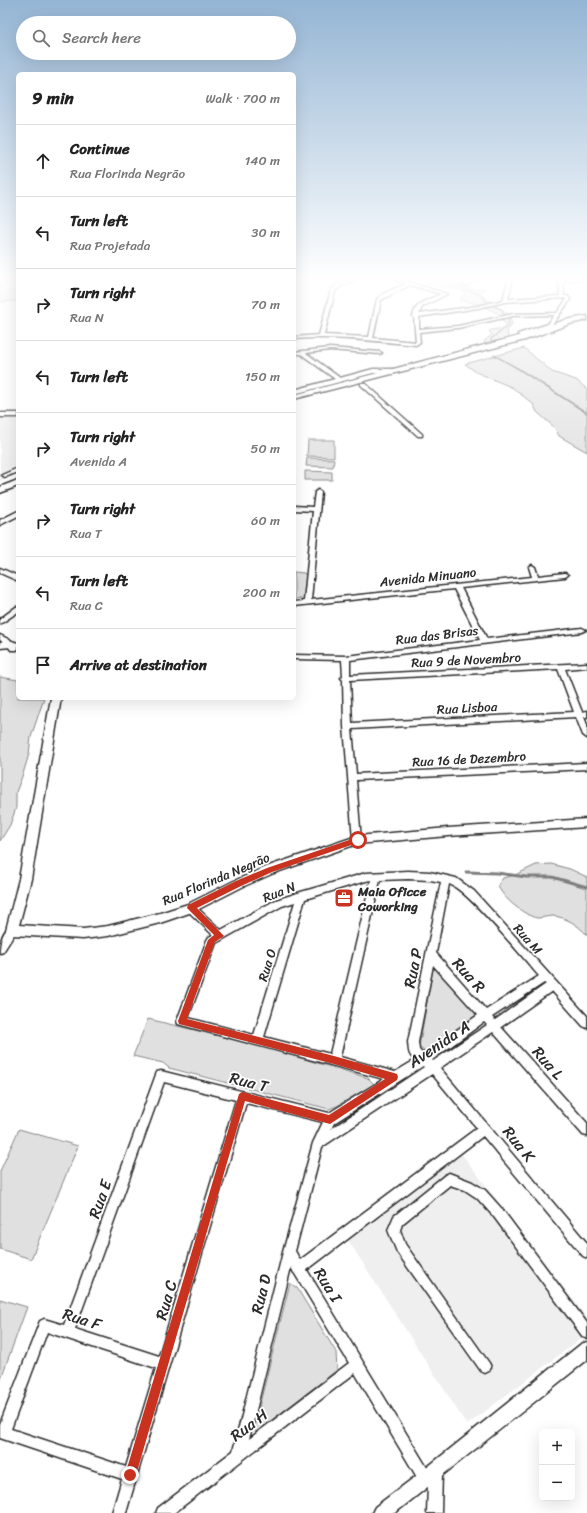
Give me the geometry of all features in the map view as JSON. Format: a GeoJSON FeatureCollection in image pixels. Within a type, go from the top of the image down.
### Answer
{"type":"FeatureCollection","features":[{"type":"Feature","properties":{"kind":"main road"},"geometry":{"type":"LineString","coordinates":[[296,396],[485,348]]}},
{"type":"Feature","properties":{"kind":"main road"},"geometry":{"type":"LineString","coordinates":[[296,401],[504,348]]}},
{"type":"Feature","properties":{"kind":"main road"},"geometry":{"type":"LineString","coordinates":[[3,477],[16,476]]}},
{"type":"Feature","properties":{"kind":"main road"},"geometry":{"type":"LineString","coordinates":[[0,490],[16,484]]}},
{"type":"Feature","properties":{"kind":"street"},"geometry":{"type":"LineString","coordinates":[[296,353],[330,349],[380,353]]}},
{"type":"Feature","properties":{"kind":"street"},"geometry":{"type":"LineString","coordinates":[[302,352],[339,380]]}},
{"type":"Feature","properties":{"kind":"street"},"geometry":{"type":"LineString","coordinates":[[296,391],[374,372],[394,371]]}},
{"type":"Feature","properties":{"kind":"street"},"geometry":{"type":"LineString","coordinates":[[363,384],[420,435]]}},
{"type":"Feature","properties":{"kind":"street"},"geometry":{"type":"LineString","coordinates":[[0,415],[16,414]]}},
{"type":"Feature","properties":{"kind":"street"},"geometry":{"type":"LineString","coordinates":[[3,477],[16,471]]}},
{"type":"Feature","properties":{"kind":"street"},"geometry":{"type":"LineString","coordinates":[[307,602],[318,492]]}},
{"type":"Feature","properties":{"kind":"street"},"geometry":{"type":"LineString","coordinates":[[296,508],[316,509]]}},
{"type":"Feature","properties":{"kind":"street"},"geometry":{"type":"LineString","coordinates":[[0,523],[16,514]]}},
{"type":"Feature","properties":{"kind":"street"},"geometry":{"type":"LineString","coordinates":[[10,517],[16,519]]}},
{"type":"Feature","properties":{"kind":"street"},"geometry":{"type":"LineString","coordinates":[[532,567],[535,577]]}},
{"type":"Feature","properties":{"kind":"street"},"geometry":{"type":"LineString","coordinates":[[0,570],[16,578]]}},
{"type":"Feature","properties":{"kind":"street","name":"Avenida Minuano"},"geometry":{"type":"LineString","coordinates":[[296,604],[564,575]]}},
{"type":"Feature","properties":{"kind":"street"},"geometry":{"type":"LineString","coordinates":[[456,586],[485,642]]}},
{"type":"Feature","properties":{"kind":"street"},"geometry":{"type":"LineString","coordinates":[[0,622],[16,610]]}},
{"type":"Feature","properties":{"kind":"street","name":"Rua das Brisas"},"geometry":{"type":"LineString","coordinates":[[296,657],[346,658],[582,630]]}},
{"type":"Feature","properties":{"kind":"street"},"geometry":{"type":"LineString","coordinates":[[346,658],[345,678],[348,726],[358,840]]}},
{"type":"Feature","properties":{"kind":"street","name":"Rua 9 de Novembro"},"geometry":{"type":"LineString","coordinates":[[345,678],[587,665]]}},
{"type":"Feature","properties":{"kind":"street"},"geometry":{"type":"LineString","coordinates":[[561,667],[578,715],[587,735]]}},
{"type":"Feature","properties":{"kind":"street"},"geometry":{"type":"LineString","coordinates":[[0,949],[12,930],[25,879],[56,700]]}},
{"type":"Feature","properties":{"kind":"street","name":"Rua Lisboa"},"geometry":{"type":"LineString","coordinates":[[348,726],[587,714]]}},
{"type":"Feature","properties":{"kind":"street","name":"Rua 16 de Dezembro"},"geometry":{"type":"LineString","coordinates":[[352,777],[587,766]]}},
{"type":"Feature","properties":{"kind":"street","name":"Rua Florinda Negrão"},"geometry":{"type":"LineString","coordinates":[[12,930],[83,934],[108,931],[152,920],[191,908],[238,884],[270,870],[358,840],[448,832],[587,823]]}},
{"type":"Feature","properties":{"kind":"street","name":"Rua N"},"geometry":{"type":"LineString","coordinates":[[258,1040],[182,1021],[212,940],[279,903],[366,877],[408,875],[430,876],[446,879]]}},
{"type":"Feature","properties":{"kind":"street"},"geometry":{"type":"LineString","coordinates":[[334,1060],[376,877]]}},
{"type":"Feature","properties":{"kind":"street","name":"Rua P"},"geometry":{"type":"LineString","coordinates":[[423,1060],[414,1053],[413,1042],[446,879]]}},
{"type":"Feature","properties":{"kind":"street","name":"Rua M"},"geometry":{"type":"LineString","coordinates":[[446,879],[456,882],[471,894],[587,1023]]}},
{"type":"Feature","properties":{"kind":"street","name":"Rua O"},"geometry":{"type":"LineString","coordinates":[[258,1040],[301,896]]}},
{"type":"Feature","properties":{"kind":"street"},"geometry":{"type":"LineString","coordinates":[[191,908],[220,936]]}},
{"type":"Feature","properties":{"kind":"street","name":"Rua R"},"geometry":{"type":"LineString","coordinates":[[431,955],[485,1016]]}},
{"type":"Feature","properties":{"kind":"street","name":"Avenida A"},"geometry":{"type":"LineString","coordinates":[[330,1119],[423,1060],[485,1016],[548,981]]}},
{"type":"Feature","properties":{"kind":"street","name":"Avenida A"},"geometry":{"type":"LineString","coordinates":[[318,1143],[494,1026],[548,981]]}},
{"type":"Feature","properties":{"kind":"street","name":"Rua L"},"geometry":{"type":"LineString","coordinates":[[485,1016],[587,1131]]}},
{"type":"Feature","properties":{"kind":"street"},"geometry":{"type":"LineString","coordinates":[[258,1040],[394,1077]]}},
{"type":"Feature","properties":{"kind":"street","name":"Rua K"},"geometry":{"type":"LineString","coordinates":[[423,1060],[433,1067],[587,1252]]}},
{"type":"Feature","properties":{"kind":"street","name":"Rua T"},"geometry":{"type":"LineString","coordinates":[[161,1076],[330,1119]]}},
{"type":"Feature","properties":{"kind":"street","name":"Rua E"},"geometry":{"type":"LineString","coordinates":[[68,1332],[161,1076]]}},
{"type":"Feature","properties":{"kind":"street","name":"Rua C"},"geometry":{"type":"LineString","coordinates":[[119,1513],[242,1096]]}},
{"type":"Feature","properties":{"kind":"street"},"geometry":{"type":"LineString","coordinates":[[318,1143],[330,1119]]}},
{"type":"Feature","properties":{"kind":"street","name":"Rua I"},"geometry":{"type":"LineString","coordinates":[[430,1475],[357,1364],[298,1269],[485,1128]]}},
{"type":"Feature","properties":{"kind":"street","name":"Rua D"},"geometry":{"type":"LineString","coordinates":[[239,1453],[318,1143]]}},
{"type":"Feature","properties":{"kind":"street"},"geometry":{"type":"LineString","coordinates":[[485,1367],[400,1248],[394,1230],[398,1220],[449,1179],[468,1186],[481,1194],[498,1213],[587,1333]]}},
{"type":"Feature","properties":{"kind":"street"},"geometry":{"type":"LineString","coordinates":[[289,1252],[298,1269]]}},
{"type":"Feature","properties":{"kind":"street","name":"Rua F"},"geometry":{"type":"LineString","coordinates":[[130,1475],[3,1433],[44,1325],[164,1364]]}},
{"type":"Feature","properties":{"kind":"street"},"geometry":{"type":"LineString","coordinates":[[381,1513],[587,1350]]}},
{"type":"Feature","properties":{"kind":"street","name":"Rua H"},"geometry":{"type":"LineString","coordinates":[[163,1513],[239,1453],[357,1364]]}},
{"type":"Feature","properties":{"kind":"street"},"geometry":{"type":"LineString","coordinates":[[430,1475],[434,1513]]}},
{"type":"Feature","properties":{"kind":"shaded area"},"geometry":{"type":"Polygon","coordinates":[[[524,348],[552,372],[576,380],[587,389],[587,452],[559,436],[555,428],[537,412],[533,404],[513,388],[476,372],[465,364],[524,348]]]}},
{"type":"Feature","properties":{"kind":"shaded area"},"geometry":{"type":"Polygon","coordinates":[[[0,417],[16,417],[16,474],[0,481],[0,417]]]}},
{"type":"Feature","properties":{"kind":"shaded area"},"geometry":{"type":"Polygon","coordinates":[[[308,440],[334,440],[334,457],[307,456],[308,440]]]}},
{"type":"Feature","properties":{"kind":"shaded area"},"geometry":{"type":"Polygon","coordinates":[[[307,458],[334,459],[333,467],[306,466],[307,458]]]}},
{"type":"Feature","properties":{"kind":"shaded area"},"geometry":{"type":"Polygon","coordinates":[[[305,471],[332,472],[332,480],[305,480],[305,471]]]}},
{"type":"Feature","properties":{"kind":"shaded area"},"geometry":{"type":"Polygon","coordinates":[[[296,572],[304,573],[307,577],[305,596],[296,599],[296,572]]]}},
{"type":"Feature","properties":{"kind":"shaded area"},"geometry":{"type":"Polygon","coordinates":[[[0,677],[16,680],[16,700],[43,700],[31,737],[29,754],[16,792],[16,808],[10,825],[0,841],[0,677]]]}},
{"type":"Feature","properties":{"kind":"shaded area"},"geometry":{"type":"Polygon","coordinates":[[[551,864],[570,869],[587,877],[587,935],[576,925],[563,918],[553,916],[537,918],[526,914],[508,900],[500,890],[498,885],[503,878],[515,875],[536,865],[551,864]]]}},
{"type":"Feature","properties":{"kind":"shaded area"},"geometry":{"type":"Polygon","coordinates":[[[433,969],[438,970],[475,1012],[476,1016],[425,1052],[419,1047],[433,969]]]}},
{"type":"Feature","properties":{"kind":"shaded area"},"geometry":{"type":"Polygon","coordinates":[[[148,1019],[257,1045],[368,1078],[374,1084],[337,1106],[329,1109],[169,1068],[163,1063],[133,1056],[148,1019]]]}},
{"type":"Feature","properties":{"kind":"shaded area"},"geometry":{"type":"Polygon","coordinates":[[[19,1129],[78,1146],[31,1259],[0,1249],[0,1171],[19,1129]]]}},
{"type":"Feature","properties":{"kind":"shaded area"},"geometry":{"type":"Polygon","coordinates":[[[461,1153],[587,1318],[587,1334],[467,1425],[348,1240],[461,1153]]]}},
{"type":"Feature","properties":{"kind":"shaded area"},"geometry":{"type":"Polygon","coordinates":[[[290,1283],[297,1288],[336,1352],[337,1370],[256,1432],[254,1427],[290,1283]]]}},
{"type":"Feature","properties":{"kind":"shaded area"},"geometry":{"type":"Polygon","coordinates":[[[0,1299],[27,1307],[0,1381],[0,1299]]]}},
{"type":"Feature","properties":{"kind":"waterway"},"geometry":{"type":"LineString","coordinates":[[494,355],[587,413]]}},
{"type":"Feature","properties":{"kind":"waterway"},"geometry":{"type":"LineString","coordinates":[[466,872],[497,873],[526,877],[552,877],[587,887]]}},
{"type":"Feature","properties":{"kind":"place","name":"Maia Oficce Coworking"},"geometry":{"type":"Point","coordinates":[344,898]}},
{"type":"Feature","properties":{"kind":"route"},"geometry":{"type":"LineString","coordinates":[[130,1475],[242,1096],[330,1119],[394,1077],[182,1021],[212,940],[220,936],[191,908],[238,884],[270,870],[358,840]]}}]}
